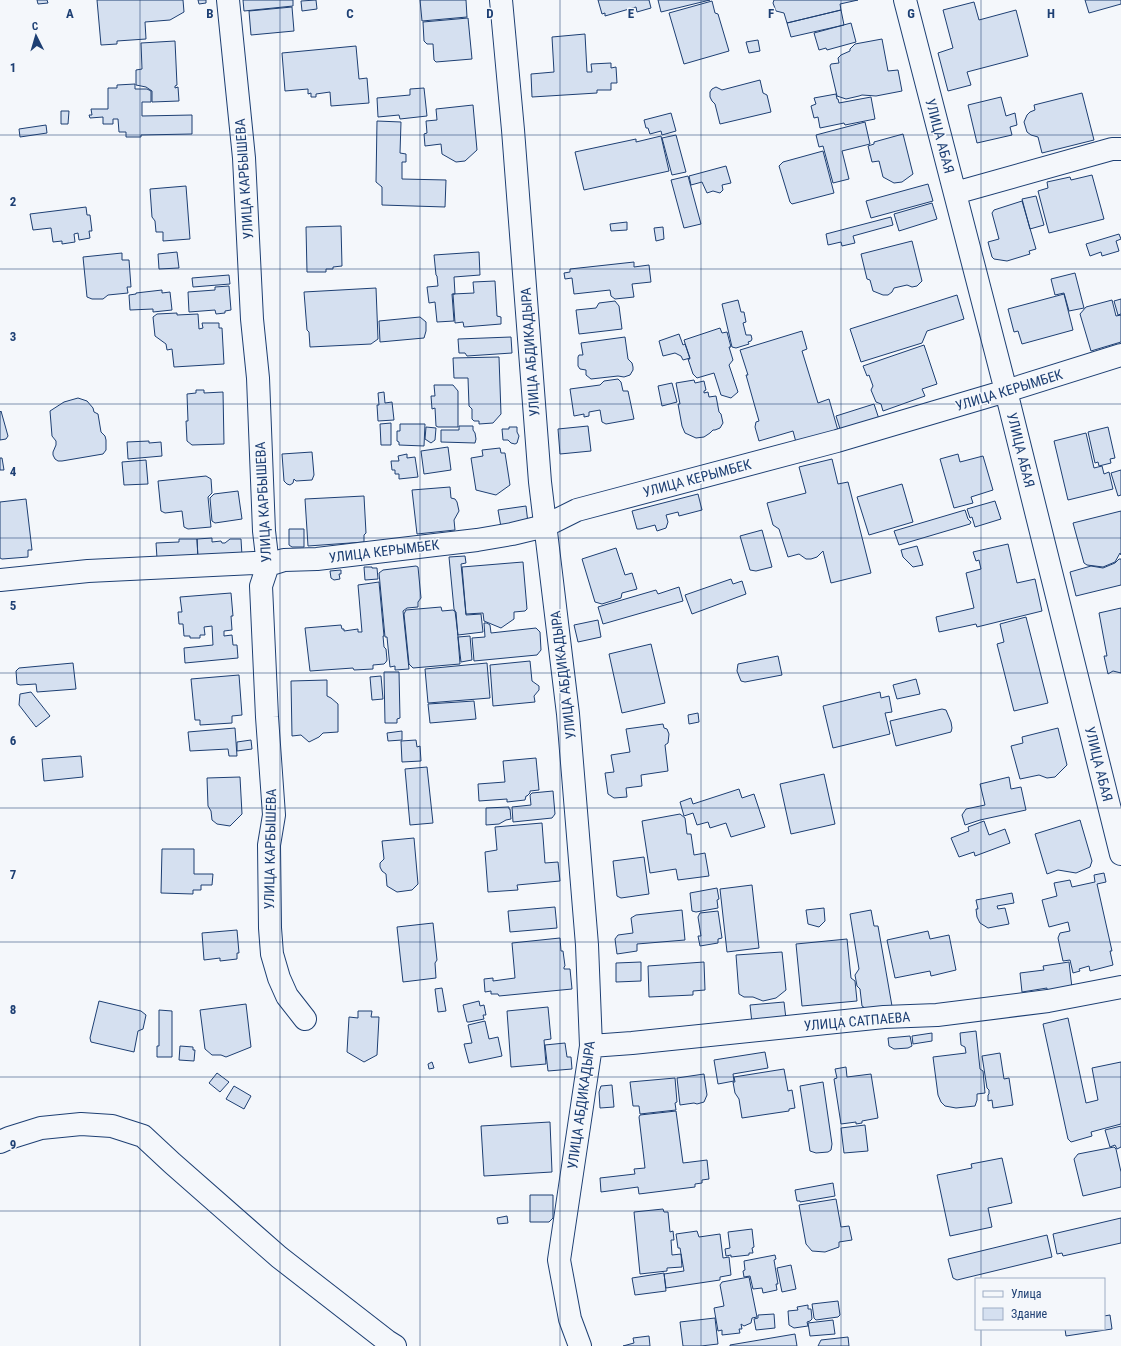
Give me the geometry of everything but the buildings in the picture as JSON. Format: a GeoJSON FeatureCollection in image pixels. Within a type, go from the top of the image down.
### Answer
{"type":"FeatureCollection","features":[{"type":"Feature","properties":{"kind":"street","name":"УЛИЦА КАРБЫШЕВА"},"geometry":{"type":"LineString","coordinates":[[228,0],[244,158],[252,319],[258,378],[264,531],[268,565],[261,586],[267,718],[274,815],[269,845],[270,928],[272,954],[279,978],[287,996],[305,1020]]}},
{"type":"Feature","properties":{"kind":"street","name":"УЛИЦА АБДИКАДЫРА"},"geometry":{"type":"LineString","coordinates":[[501,0],[514,138],[540,482],[568,714],[587,945],[591,1046],[559,1260],[570,1319],[580,1346]]}},
{"type":"Feature","properties":{"kind":"street","name":"УЛИЦА АБАЯ"},"geometry":{"type":"LineString","coordinates":[[905,0],[1006,391],[1121,854]]}},
{"type":"Feature","properties":{"kind":"street"},"geometry":{"type":"LineString","coordinates":[[955,193],[1112,149],[1121,149]]}},
{"type":"Feature","properties":{"kind":"street","name":"УЛИЦА КЕРЫМБЕК"},"geometry":{"type":"LineString","coordinates":[[0,580],[88,571],[254,563],[268,565],[284,560],[317,559],[477,540],[512,534],[545,526],[577,510],[836,441],[1006,391],[1121,355]]}},
{"type":"Feature","properties":{"kind":"street","name":"УЛИЦА САТПАЕВА"},"geometry":{"type":"LineString","coordinates":[[591,1046],[884,1017],[937,1015],[1048,1002],[1121,987]]}},
{"type":"Feature","properties":{"kind":"street"},"geometry":{"type":"LineString","coordinates":[[0,1142],[41,1128],[81,1124],[112,1126],[143,1136],[279,1257],[395,1346]]}}]}
